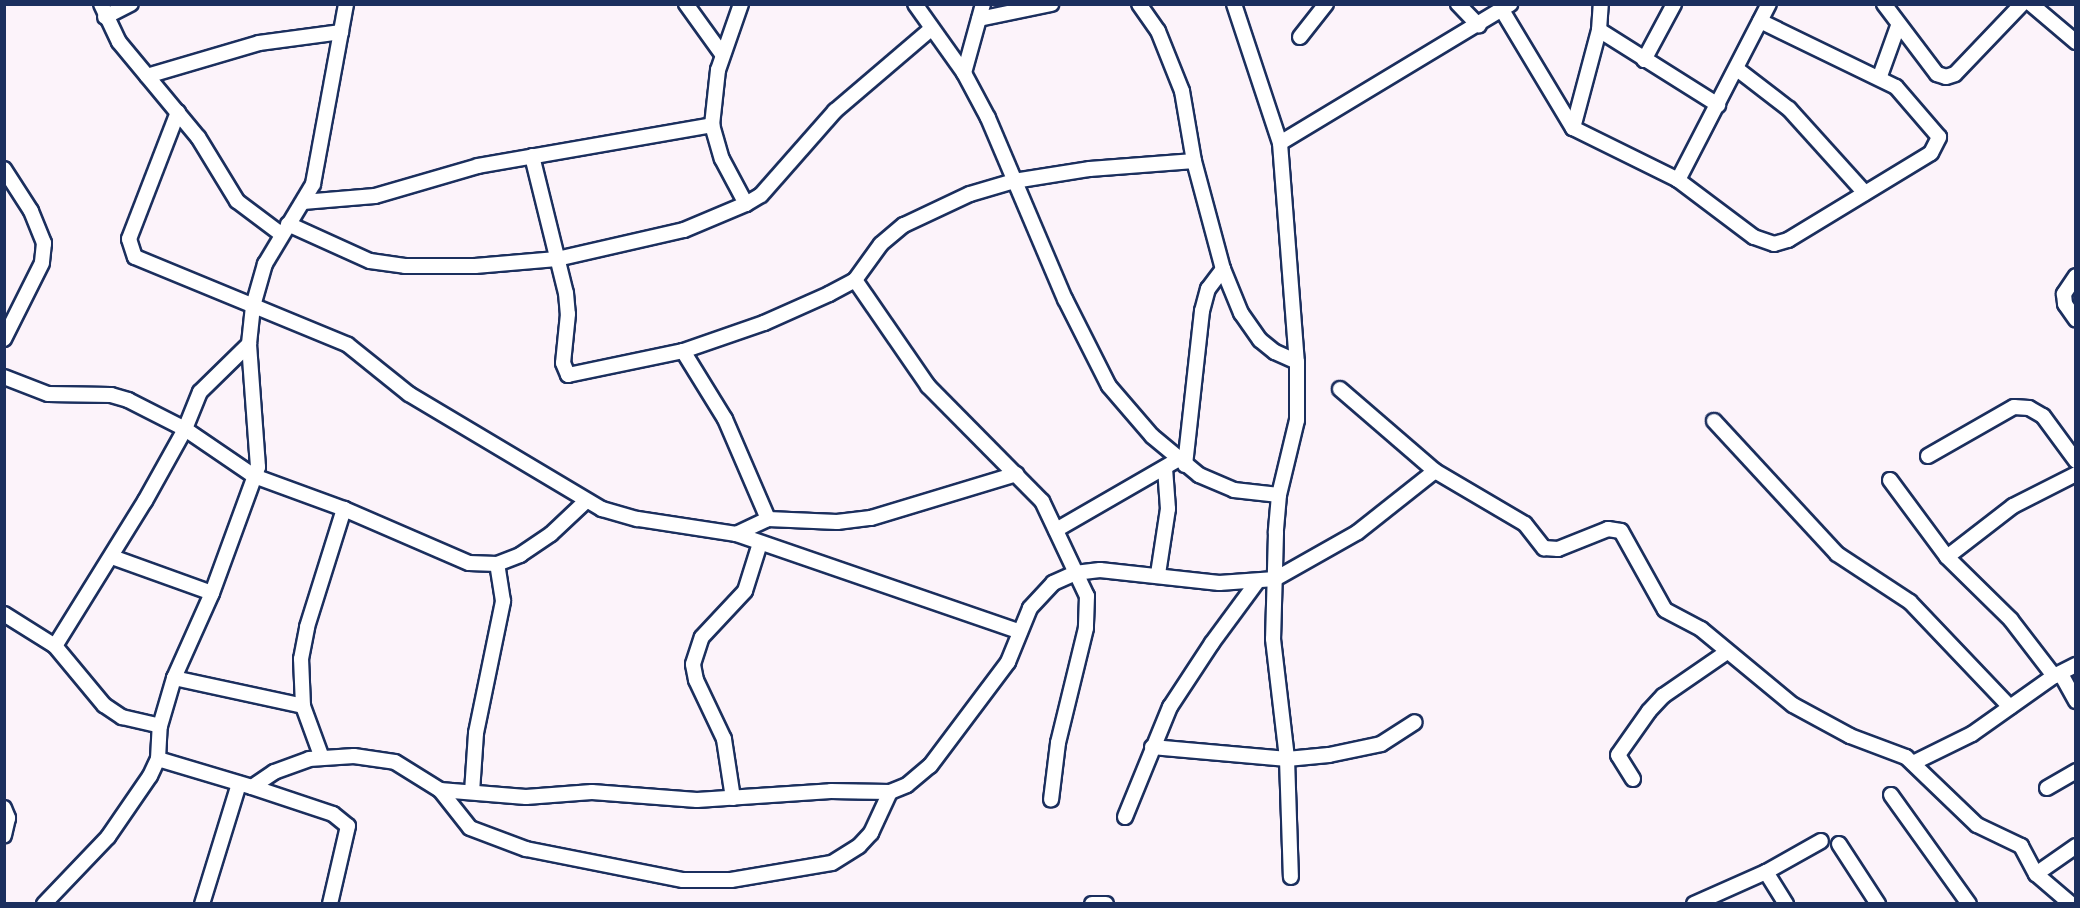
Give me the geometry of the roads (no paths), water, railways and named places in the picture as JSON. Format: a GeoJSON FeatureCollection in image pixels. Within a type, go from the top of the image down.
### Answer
{"type":"FeatureCollection","features":[{"type":"Feature","properties":{"kind":"street"},"geometry":{"type":"LineString","coordinates":[[131,4],[103,11],[147,76],[198,137],[237,201],[284,229],[370,261],[387,264],[476,266],[557,259],[684,230],[747,204],[791,164],[835,111],[930,30]]}},
{"type":"Feature","properties":{"kind":"street"},"geometry":{"type":"LineString","coordinates":[[44,903],[108,837],[159,759],[160,726],[174,678],[212,593],[259,461],[249,345],[253,306],[265,264],[313,184],[346,4]]}},
{"type":"Feature","properties":{"kind":"street"},"geometry":{"type":"LineString","coordinates":[[741,4],[722,54],[713,95],[712,126],[723,159],[747,204]]}},
{"type":"Feature","properties":{"kind":"street"},"geometry":{"type":"LineString","coordinates":[[915,4],[930,30],[964,73],[988,118],[1098,368],[1176,464],[1234,490],[1280,495]]}},
{"type":"Feature","properties":{"kind":"street"},"geometry":{"type":"LineString","coordinates":[[964,73],[983,4]]}},
{"type":"Feature","properties":{"kind":"street"},"geometry":{"type":"LineString","coordinates":[[979,19],[1051,4]]}},
{"type":"Feature","properties":{"kind":"street"},"geometry":{"type":"LineString","coordinates":[[1139,4],[1158,31],[1182,91],[1194,160],[1223,269],[1241,313],[1260,340],[1275,352],[1298,362]]}},
{"type":"Feature","properties":{"kind":"street"},"geometry":{"type":"LineString","coordinates":[[1234,4],[1280,143],[1298,362],[1297,420],[1280,495],[1275,579],[1275,669],[1287,759],[1291,877]]}},
{"type":"Feature","properties":{"kind":"street"},"geometry":{"type":"LineString","coordinates":[[1300,37],[1326,4]]}},
{"type":"Feature","properties":{"kind":"street"},"geometry":{"type":"LineString","coordinates":[[1458,4],[1479,26]]}},
{"type":"Feature","properties":{"kind":"street"},"geometry":{"type":"LineString","coordinates":[[1573,128],[1599,30],[1600,4]]}},
{"type":"Feature","properties":{"kind":"street"},"geometry":{"type":"LineString","coordinates":[[1644,60],[1674,4]]}},
{"type":"Feature","properties":{"kind":"street"},"geometry":{"type":"LineString","coordinates":[[1678,180],[1769,4]]}},
{"type":"Feature","properties":{"kind":"street"},"geometry":{"type":"LineString","coordinates":[[1884,4],[1898,26],[1937,74],[1946,77],[1955,74],[2022,4]]}},
{"type":"Feature","properties":{"kind":"street"},"geometry":{"type":"LineString","coordinates":[[2031,4],[2076,42]]}},
{"type":"Feature","properties":{"kind":"street"},"geometry":{"type":"LineString","coordinates":[[689,6],[722,54]]}},
{"type":"Feature","properties":{"kind":"street"},"geometry":{"type":"LineString","coordinates":[[1280,143],[1479,26],[1506,7],[1573,128],[1678,180],[1754,237],[1774,243],[1788,240],[1931,153],[1939,144],[1939,136],[1919,110],[1880,76],[1760,21]]}},
{"type":"Feature","properties":{"kind":"street"},"geometry":{"type":"LineString","coordinates":[[1880,76],[1898,26]]}},
{"type":"Feature","properties":{"kind":"street"},"geometry":{"type":"LineString","coordinates":[[1599,30],[1718,105]]}},
{"type":"Feature","properties":{"kind":"street"},"geometry":{"type":"LineString","coordinates":[[147,76],[237,48],[341,32]]}},
{"type":"Feature","properties":{"kind":"street"},"geometry":{"type":"LineString","coordinates":[[1737,69],[1790,110],[1865,193]]}},
{"type":"Feature","properties":{"kind":"street"},"geometry":{"type":"LineString","coordinates":[[178,112],[129,239],[131,250],[145,263],[348,345],[409,394],[586,501],[638,519],[736,534],[1020,632]]}},
{"type":"Feature","properties":{"kind":"street"},"geometry":{"type":"LineString","coordinates":[[303,202],[375,196],[532,156],[712,126]]}},
{"type":"Feature","properties":{"kind":"street"},"geometry":{"type":"LineString","coordinates":[[532,156],[568,305],[563,351],[568,375],[683,351],[764,323],[855,280],[881,244],[904,225],[941,205],[1014,181],[1090,169],[1194,160]]}},
{"type":"Feature","properties":{"kind":"street"},"geometry":{"type":"LineString","coordinates":[[4,169],[31,211],[44,243],[42,263],[4,339]]}},
{"type":"Feature","properties":{"kind":"street"},"geometry":{"type":"LineString","coordinates":[[1158,574],[1202,311],[1208,289],[1223,269]]}},
{"type":"Feature","properties":{"kind":"street"},"geometry":{"type":"LineString","coordinates":[[2076,276],[2064,294],[2065,304],[2076,320]]}},
{"type":"Feature","properties":{"kind":"street"},"geometry":{"type":"LineString","coordinates":[[855,280],[928,386],[1042,501],[1074,573],[1087,596],[1086,628],[1060,734],[1051,800]]}},
{"type":"Feature","properties":{"kind":"street"},"geometry":{"type":"LineString","coordinates":[[55,646],[112,557],[185,429],[209,379],[249,345]]}},
{"type":"Feature","properties":{"kind":"street"},"geometry":{"type":"LineString","coordinates":[[683,351],[725,419],[768,519]]}},
{"type":"Feature","properties":{"kind":"street"},"geometry":{"type":"LineString","coordinates":[[4,377],[48,394],[111,395],[185,429],[254,476],[344,509],[469,563],[497,564],[520,555],[551,534],[586,501]]}},
{"type":"Feature","properties":{"kind":"street"},"geometry":{"type":"LineString","coordinates":[[1340,388],[1435,471],[1515,517],[1551,551],[1608,529],[1620,531],[1665,609],[1701,629],[1793,705],[1913,763],[1977,825],[2021,846],[2036,874],[2071,903]]}},
{"type":"Feature","properties":{"kind":"street"},"geometry":{"type":"LineString","coordinates":[[1928,456],[2014,407],[2029,408],[2043,416],[2076,461]]}},
{"type":"Feature","properties":{"kind":"street"},"geometry":{"type":"LineString","coordinates":[[1714,421],[1837,554],[1910,602],[2010,707]]}},
{"type":"Feature","properties":{"kind":"street"},"geometry":{"type":"LineString","coordinates":[[1056,530],[1176,464]]}},
{"type":"Feature","properties":{"kind":"street"},"geometry":{"type":"LineString","coordinates":[[440,790],[526,797],[592,792],[697,800],[831,791],[890,792],[907,785],[930,766],[1008,662],[1037,599],[1053,583],[1074,573],[1109,570],[1219,583],[1275,579],[1358,532],[1435,471]]}},
{"type":"Feature","properties":{"kind":"street"},"geometry":{"type":"LineString","coordinates":[[736,534],[768,519],[837,522],[871,518],[1017,474]]}},
{"type":"Feature","properties":{"kind":"street"},"geometry":{"type":"LineString","coordinates":[[1947,557],[2013,506],[2076,474]]}},
{"type":"Feature","properties":{"kind":"street"},"geometry":{"type":"LineString","coordinates":[[1890,480],[1947,557],[2011,620],[2076,701]]}},
{"type":"Feature","properties":{"kind":"street"},"geometry":{"type":"LineString","coordinates":[[322,758],[303,706],[300,691],[307,627],[344,509]]}},
{"type":"Feature","properties":{"kind":"street"},"geometry":{"type":"LineString","coordinates":[[733,798],[724,739],[696,680],[693,664],[702,637],[745,591],[760,543]]}},
{"type":"Feature","properties":{"kind":"street"},"geometry":{"type":"LineString","coordinates":[[112,557],[212,593]]}},
{"type":"Feature","properties":{"kind":"street"},"geometry":{"type":"LineString","coordinates":[[472,792],[476,733],[503,601],[497,564]]}},
{"type":"Feature","properties":{"kind":"street"},"geometry":{"type":"LineString","coordinates":[[1125,817],[1152,747],[1194,669],[1257,582]]}},
{"type":"Feature","properties":{"kind":"street"},"geometry":{"type":"LineString","coordinates":[[4,614],[55,646],[104,705],[122,717],[160,726]]}},
{"type":"Feature","properties":{"kind":"street"},"geometry":{"type":"LineString","coordinates":[[1633,779],[1618,755],[1649,711],[1664,696],[1727,652]]}},
{"type":"Feature","properties":{"kind":"street"},"geometry":{"type":"LineString","coordinates":[[1913,763],[1972,734],[2057,675],[2076,665]]}},
{"type":"Feature","properties":{"kind":"street"},"geometry":{"type":"LineString","coordinates":[[174,678],[303,706]]}},
{"type":"Feature","properties":{"kind":"street"},"geometry":{"type":"LineString","coordinates":[[1152,747],[1287,759],[1380,744],[1415,722]]}},
{"type":"Feature","properties":{"kind":"street"},"geometry":{"type":"LineString","coordinates":[[202,903],[246,786],[274,772],[322,758],[383,759],[409,769],[440,790],[470,828],[526,849],[683,880],[731,880],[832,863],[871,833],[890,792]]}},
{"type":"Feature","properties":{"kind":"street"},"geometry":{"type":"LineString","coordinates":[[159,759],[333,814],[348,826],[330,903]]}},
{"type":"Feature","properties":{"kind":"street"},"geometry":{"type":"LineString","coordinates":[[2047,788],[2076,771]]}},
{"type":"Feature","properties":{"kind":"street"},"geometry":{"type":"LineString","coordinates":[[1891,795],[1969,903]]}},
{"type":"Feature","properties":{"kind":"street"},"geometry":{"type":"LineString","coordinates":[[4,808],[8,818],[4,836]]}},
{"type":"Feature","properties":{"kind":"street"},"geometry":{"type":"LineString","coordinates":[[1694,903],[1766,872],[1821,841]]}},
{"type":"Feature","properties":{"kind":"street"},"geometry":{"type":"LineString","coordinates":[[1839,844],[1878,903]]}},
{"type":"Feature","properties":{"kind":"street"},"geometry":{"type":"LineString","coordinates":[[2036,874],[2076,846]]}},
{"type":"Feature","properties":{"kind":"street"},"geometry":{"type":"LineString","coordinates":[[1766,872],[1786,903]]}},
{"type":"Feature","properties":{"kind":"street"},"geometry":{"type":"LineString","coordinates":[[1092,903],[1106,903]]}}]}
